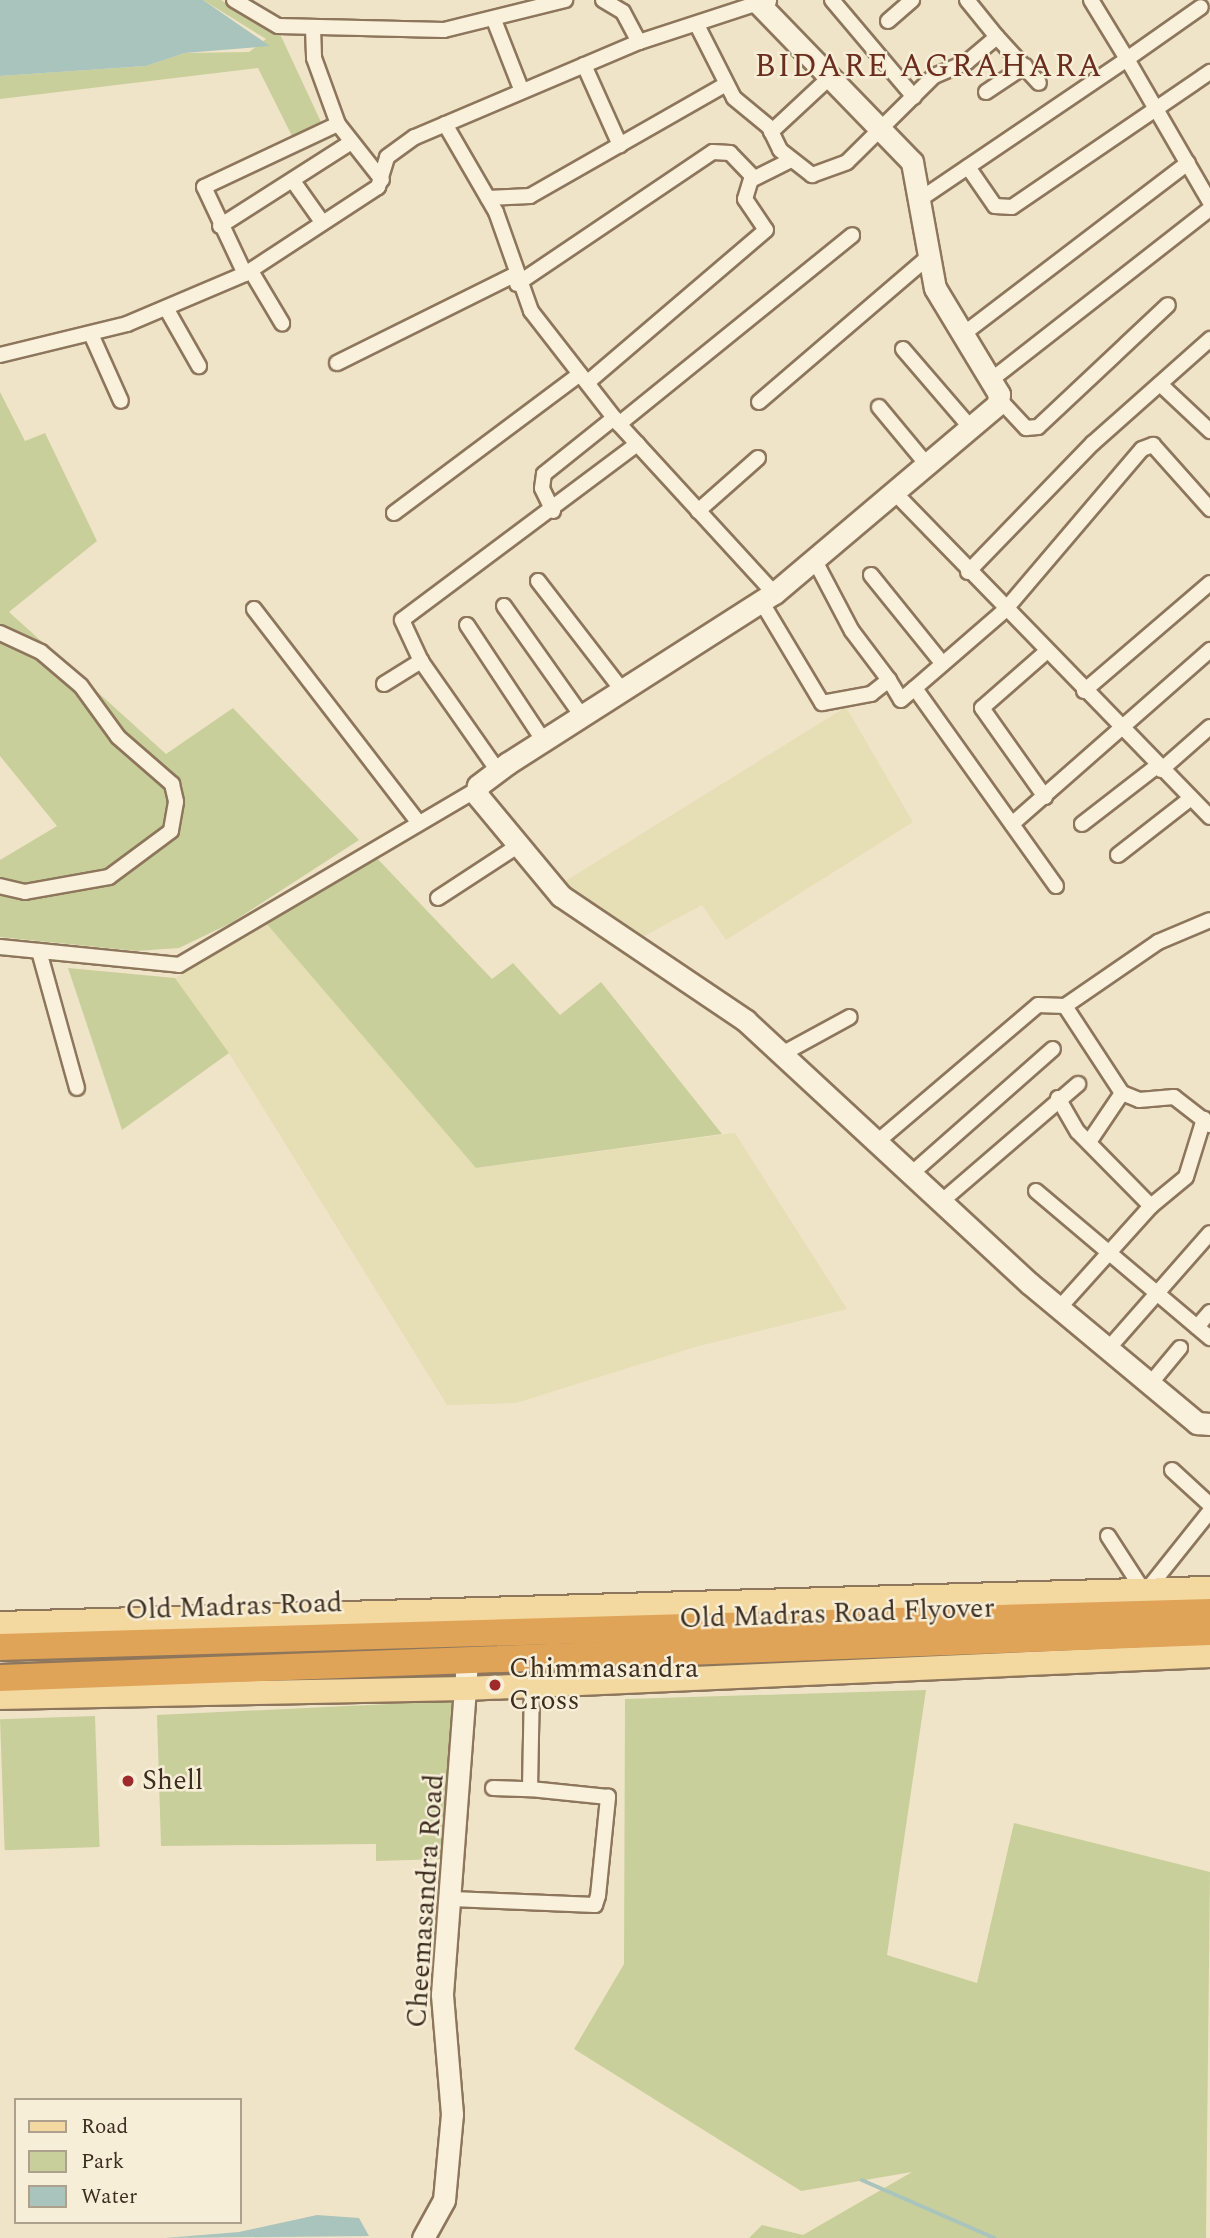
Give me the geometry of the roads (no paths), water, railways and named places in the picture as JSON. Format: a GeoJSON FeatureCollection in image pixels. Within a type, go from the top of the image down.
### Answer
{"type":"FeatureCollection","features":[{"type":"Feature","properties":{"kind":"highway","name":"Old Madras Road Flyover"},"geometry":{"type":"LineString","coordinates":[[467,1658],[1002,1629],[1210,1590]]}},
{"type":"Feature","properties":{"kind":"highway","name":"Old Madras Road Flyover"},"geometry":{"type":"LineString","coordinates":[[470,1620],[1210,1632]]}},
{"type":"Feature","properties":{"kind":"highway","name":"Old Madras Road"},"geometry":{"type":"LineString","coordinates":[[0,1647],[470,1620]]}},
{"type":"Feature","properties":{"kind":"highway"},"geometry":{"type":"LineString","coordinates":[[0,1678],[467,1658]]}},
{"type":"Feature","properties":{"kind":"main road"},"geometry":{"type":"LineString","coordinates":[[470,1620],[1145,1590],[1210,1590]]}},
{"type":"Feature","properties":{"kind":"main road","name":"Old Madras Road"},"geometry":{"type":"LineString","coordinates":[[0,1623],[470,1620]]}},
{"type":"Feature","properties":{"kind":"main road"},"geometry":{"type":"LineString","coordinates":[[0,1697],[466,1688],[1210,1655]]}},
{"type":"Feature","properties":{"kind":"street"},"geometry":{"type":"LineString","coordinates":[[234,0],[278,26],[444,30],[494,20],[565,0]]}},
{"type":"Feature","properties":{"kind":"street"},"geometry":{"type":"LineString","coordinates":[[603,0],[623,12],[639,42]]}},
{"type":"Feature","properties":{"kind":"street"},"geometry":{"type":"LineString","coordinates":[[832,0],[914,97]]}},
{"type":"Feature","properties":{"kind":"street"},"geometry":{"type":"LineString","coordinates":[[888,21],[912,0]]}},
{"type":"Feature","properties":{"kind":"street"},"geometry":{"type":"LineString","coordinates":[[967,0],[1039,83]]}},
{"type":"Feature","properties":{"kind":"street"},"geometry":{"type":"LineString","coordinates":[[1091,0],[1210,202]]}},
{"type":"Feature","properties":{"kind":"street"},"geometry":{"type":"LineString","coordinates":[[0,355],[92,334],[166,308],[248,273],[382,180],[392,152],[445,124],[521,89],[639,42],[761,2],[912,162],[926,259],[962,335],[999,399],[1026,428],[1038,427],[1168,304]]}},
{"type":"Feature","properties":{"kind":"street"},"geometry":{"type":"LineString","coordinates":[[919,200],[1201,8]]}},
{"type":"Feature","properties":{"kind":"street"},"geometry":{"type":"LineString","coordinates":[[494,20],[521,89]]}},
{"type":"Feature","properties":{"kind":"street"},"geometry":{"type":"LineString","coordinates":[[696,25],[726,84],[771,132],[791,160],[812,175],[823,174],[882,131],[934,76],[967,62],[997,37]]}},
{"type":"Feature","properties":{"kind":"street"},"geometry":{"type":"LineString","coordinates":[[313,28],[314,58],[338,124],[382,180]]}},
{"type":"Feature","properties":{"kind":"street"},"geometry":{"type":"LineString","coordinates":[[584,65],[620,145]]}},
{"type":"Feature","properties":{"kind":"street"},"geometry":{"type":"LineString","coordinates":[[986,92],[1025,66]]}},
{"type":"Feature","properties":{"kind":"street"},"geometry":{"type":"LineString","coordinates":[[968,167],[1003,210],[1210,72]]}},
{"type":"Feature","properties":{"kind":"street"},"geometry":{"type":"LineString","coordinates":[[771,132],[830,77]]}},
{"type":"Feature","properties":{"kind":"street"},"geometry":{"type":"LineString","coordinates":[[488,198],[523,199],[726,84]]}},
{"type":"Feature","properties":{"kind":"street"},"geometry":{"type":"LineString","coordinates":[[282,323],[220,226],[204,187],[338,124]]}},
{"type":"Feature","properties":{"kind":"street"},"geometry":{"type":"LineString","coordinates":[[445,124],[503,226],[515,279],[617,421],[698,511],[767,597],[822,703],[871,694],[889,680]]}},
{"type":"Feature","properties":{"kind":"street"},"geometry":{"type":"LineString","coordinates":[[220,226],[350,142]]}},
{"type":"Feature","properties":{"kind":"street"},"geometry":{"type":"LineString","coordinates":[[337,363],[515,279],[713,152],[730,153],[753,179]]}},
{"type":"Feature","properties":{"kind":"street"},"geometry":{"type":"LineString","coordinates":[[394,513],[584,378],[766,230],[745,198],[753,179],[791,160]]}},
{"type":"Feature","properties":{"kind":"street"},"geometry":{"type":"LineString","coordinates":[[962,335],[1188,163]]}},
{"type":"Feature","properties":{"kind":"street"},"geometry":{"type":"LineString","coordinates":[[293,181],[323,222]]}},
{"type":"Feature","properties":{"kind":"street"},"geometry":{"type":"LineString","coordinates":[[990,380],[1210,209]]}},
{"type":"Feature","properties":{"kind":"street"},"geometry":{"type":"LineString","coordinates":[[553,511],[542,488],[544,474],[617,421],[852,235]]}},
{"type":"Feature","properties":{"kind":"street"},"geometry":{"type":"LineString","coordinates":[[759,402],[926,259]]}},
{"type":"Feature","properties":{"kind":"street"},"geometry":{"type":"LineString","coordinates":[[166,308],[198,366]]}},
{"type":"Feature","properties":{"kind":"street"},"geometry":{"type":"LineString","coordinates":[[92,334],[121,401]]}},
{"type":"Feature","properties":{"kind":"street"},"geometry":{"type":"LineString","coordinates":[[968,572],[1160,384],[1209,341]]}},
{"type":"Feature","properties":{"kind":"street"},"geometry":{"type":"LineString","coordinates":[[903,349],[971,428]]}},
{"type":"Feature","properties":{"kind":"street"},"geometry":{"type":"LineString","coordinates":[[1160,384],[1210,431]]}},
{"type":"Feature","properties":{"kind":"street"},"geometry":{"type":"LineString","coordinates":[[0,947],[179,965],[417,821],[476,790],[543,740],[767,597],[928,466],[999,399]]}},
{"type":"Feature","properties":{"kind":"street"},"geometry":{"type":"LineString","coordinates":[[879,407],[928,466]]}},
{"type":"Feature","properties":{"kind":"street"},"geometry":{"type":"LineString","coordinates":[[498,771],[421,660],[401,624],[405,617],[553,511],[637,444]]}},
{"type":"Feature","properties":{"kind":"street"},"geometry":{"type":"LineString","coordinates":[[814,559],[852,631],[901,700],[1005,610],[1147,446],[1210,509]]}},
{"type":"Feature","properties":{"kind":"street"},"geometry":{"type":"LineString","coordinates":[[698,511],[758,458]]}},
{"type":"Feature","properties":{"kind":"street"},"geometry":{"type":"LineString","coordinates":[[895,493],[1118,728],[1203,806],[1118,855]]}},
{"type":"Feature","properties":{"kind":"street"},"geometry":{"type":"LineString","coordinates":[[871,575],[942,663]]}},
{"type":"Feature","properties":{"kind":"street"},"geometry":{"type":"LineString","coordinates":[[538,581],[622,690]]}},
{"type":"Feature","properties":{"kind":"street"},"geometry":{"type":"LineString","coordinates":[[1084,691],[1210,583]]}},
{"type":"Feature","properties":{"kind":"street"},"geometry":{"type":"LineString","coordinates":[[504,606],[582,716]]}},
{"type":"Feature","properties":{"kind":"street"},"geometry":{"type":"LineString","coordinates":[[254,609],[417,821]]}},
{"type":"Feature","properties":{"kind":"street"},"geometry":{"type":"LineString","coordinates":[[467,625],[543,740]]}},
{"type":"Feature","properties":{"kind":"street"},"geometry":{"type":"LineString","coordinates":[[0,633],[41,652],[81,685],[118,737],[172,784],[176,802],[171,831],[109,877],[4,892]]}},
{"type":"Feature","properties":{"kind":"street"},"geometry":{"type":"LineString","coordinates":[[1012,824],[1045,797],[1118,728],[1210,650]]}},
{"type":"Feature","properties":{"kind":"street"},"geometry":{"type":"LineString","coordinates":[[1045,797],[982,708],[1046,652]]}},
{"type":"Feature","properties":{"kind":"street"},"geometry":{"type":"LineString","coordinates":[[384,684],[421,660]]}},
{"type":"Feature","properties":{"kind":"street"},"geometry":{"type":"LineString","coordinates":[[915,688],[1056,887]]}},
{"type":"Feature","properties":{"kind":"street"},"geometry":{"type":"LineString","coordinates":[[1082,824],[1210,727]]}},
{"type":"Feature","properties":{"kind":"street"},"geometry":{"type":"LineString","coordinates":[[476,790],[516,847],[561,895],[722,1002],[1059,1308],[1197,1423],[1210,1424]]}},
{"type":"Feature","properties":{"kind":"street"},"geometry":{"type":"LineString","coordinates":[[438,898],[516,847]]}},
{"type":"Feature","properties":{"kind":"street"},"geometry":{"type":"LineString","coordinates":[[877,1142],[1038,1005],[1065,1006],[1158,942],[1210,920]]}},
{"type":"Feature","properties":{"kind":"street"},"geometry":{"type":"LineString","coordinates":[[39,951],[77,1088]]}},
{"type":"Feature","properties":{"kind":"street"},"geometry":{"type":"LineString","coordinates":[[1059,1308],[1151,1206],[1186,1177],[1207,1122],[1174,1097],[1139,1100],[1122,1093],[1065,1006]]}},
{"type":"Feature","properties":{"kind":"street"},"geometry":{"type":"LineString","coordinates":[[782,1054],[850,1017]]}},
{"type":"Feature","properties":{"kind":"street"},"geometry":{"type":"LineString","coordinates":[[911,1174],[1053,1049]]}},
{"type":"Feature","properties":{"kind":"street"},"geometry":{"type":"LineString","coordinates":[[941,1202],[1058,1098],[1078,1084]]}},
{"type":"Feature","properties":{"kind":"street"},"geometry":{"type":"LineString","coordinates":[[1088,1142],[1122,1093]]}},
{"type":"Feature","properties":{"kind":"street"},"geometry":{"type":"LineString","coordinates":[[1058,1098],[1088,1142],[1151,1206]]}},
{"type":"Feature","properties":{"kind":"street"},"geometry":{"type":"LineString","coordinates":[[1036,1191],[1210,1338]]}},
{"type":"Feature","properties":{"kind":"street"},"geometry":{"type":"LineString","coordinates":[[1108,1349],[1210,1233]]}},
{"type":"Feature","properties":{"kind":"street"},"geometry":{"type":"LineString","coordinates":[[1197,1327],[1210,1312]]}},
{"type":"Feature","properties":{"kind":"street"},"geometry":{"type":"LineString","coordinates":[[1150,1384],[1180,1348]]}},
{"type":"Feature","properties":{"kind":"street"},"geometry":{"type":"LineString","coordinates":[[1171,1470],[1210,1505]]}},
{"type":"Feature","properties":{"kind":"street"},"geometry":{"type":"LineString","coordinates":[[1108,1536],[1145,1590],[1210,1511]]}},
{"type":"Feature","properties":{"kind":"street","name":"Cheemasandra Road"},"geometry":{"type":"LineString","coordinates":[[423,2238],[444,2200],[452,2114],[442,1994],[452,1899],[467,1658]]}},
{"type":"Feature","properties":{"kind":"street"},"geometry":{"type":"LineString","coordinates":[[530,1789],[532,1683]]}},
{"type":"Feature","properties":{"kind":"street"},"geometry":{"type":"LineString","coordinates":[[452,1899],[594,1905],[608,1797],[493,1788]]}},
{"type":"Feature","properties":{"kind":"water"},"geometry":{"type":"Polygon","coordinates":[[[0,0],[203,0],[270,46],[185,53],[146,66],[0,76],[0,0]]]}},
{"type":"Feature","properties":{"kind":"water"},"geometry":{"type":"Polygon","coordinates":[[[317,2215],[359,2218],[369,2236],[165,2238],[239,2232],[317,2215]]]}},
{"type":"Feature","properties":{"kind":"waterway"},"geometry":{"type":"LineString","coordinates":[[862,2180],[995,2238]]}},
{"type":"Feature","properties":{"kind":"place","name":"Chimmasandra Cross"},"geometry":{"type":"Point","coordinates":[495,1685]}},
{"type":"Feature","properties":{"kind":"place","name":"Shell"},"geometry":{"type":"Point","coordinates":[128,1781]}},
{"type":"Feature","properties":{"kind":"district","name":"BIDARE AGRAHARA"},"geometry":{"type":"Point","coordinates":[929,67]}}]}
